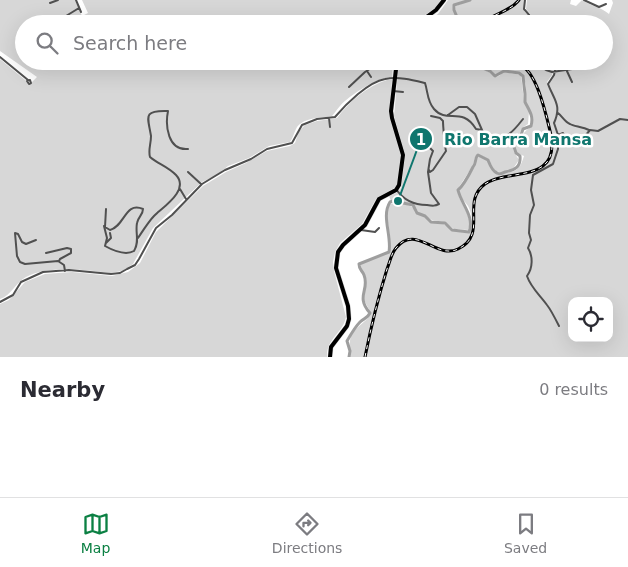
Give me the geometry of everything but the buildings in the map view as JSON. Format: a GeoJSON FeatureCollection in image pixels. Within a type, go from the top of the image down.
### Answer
{"type":"FeatureCollection","features":[{"type":"Feature","properties":{"kind":"main road"},"geometry":{"type":"LineString","coordinates":[[429,15],[444,0]]}},
{"type":"Feature","properties":{"kind":"main road"},"geometry":{"type":"LineString","coordinates":[[330,357],[331,347],[347,326],[349,319],[337,270],[337,255],[343,245],[368,222],[379,199],[396,189],[400,183],[403,155],[392,118],[396,70]]}},
{"type":"Feature","properties":{"kind":"street"},"geometry":{"type":"LineString","coordinates":[[50,3],[58,0]]}},
{"type":"Feature","properties":{"kind":"street"},"geometry":{"type":"LineString","coordinates":[[76,0],[81,12]]}},
{"type":"Feature","properties":{"kind":"street"},"geometry":{"type":"LineString","coordinates":[[525,0],[524,9],[529,15]]}},
{"type":"Feature","properties":{"kind":"street"},"geometry":{"type":"LineString","coordinates":[[584,0],[599,7],[606,4]]}},
{"type":"Feature","properties":{"kind":"street"},"geometry":{"type":"LineString","coordinates":[[68,15],[79,8]]}},
{"type":"Feature","properties":{"kind":"street"},"geometry":{"type":"LineString","coordinates":[[0,57],[15,69]]}},
{"type":"Feature","properties":{"kind":"street"},"geometry":{"type":"LineString","coordinates":[[16,70],[28,80]]}},
{"type":"Feature","properties":{"kind":"street"},"geometry":{"type":"LineString","coordinates":[[549,70],[560,70]]}},
{"type":"Feature","properties":{"kind":"street"},"geometry":{"type":"LineString","coordinates":[[566,70],[572,82]]}},
{"type":"Feature","properties":{"kind":"street"},"geometry":{"type":"LineString","coordinates":[[349,87],[367,71],[371,77]]}},
{"type":"Feature","properties":{"kind":"street"},"geometry":{"type":"LineString","coordinates":[[554,71],[548,84],[556,100],[558,113],[554,123],[558,135],[558,149],[553,164],[532,176],[531,190],[534,204],[530,218],[529,234],[531,240],[528,246],[532,267],[528,277],[532,287],[549,307],[559,326]]}},
{"type":"Feature","properties":{"kind":"street"},"geometry":{"type":"LineString","coordinates":[[0,302],[9,298],[20,283],[43,272],[65,271],[111,274],[120,273],[134,265],[154,230],[202,184],[225,170],[251,159],[266,149],[292,143],[300,126],[317,119],[335,117],[340,109],[350,100],[384,79],[409,79],[425,83],[427,95],[436,111],[445,115],[464,117],[476,129],[482,130]]}},
{"type":"Feature","properties":{"kind":"street"},"geometry":{"type":"LineString","coordinates":[[393,91],[403,92]]}},
{"type":"Feature","properties":{"kind":"street"},"geometry":{"type":"LineString","coordinates":[[445,115],[459,107],[468,107],[476,116],[486,137],[501,139],[512,133],[513,129],[523,119]]}},
{"type":"Feature","properties":{"kind":"street"},"geometry":{"type":"LineString","coordinates":[[186,199],[180,192],[179,180],[175,175],[166,166],[153,160],[149,154],[151,138],[147,122],[149,115],[156,110],[168,111],[168,130],[171,142],[176,147],[188,149]]}},
{"type":"Feature","properties":{"kind":"street"},"geometry":{"type":"LineString","coordinates":[[558,113],[569,124],[574,126],[580,125],[590,130],[598,131],[620,119],[628,120]]}},
{"type":"Feature","properties":{"kind":"street"},"geometry":{"type":"LineString","coordinates":[[429,170],[430,172],[433,170],[446,152],[444,147],[446,137],[443,121],[440,118],[431,116]]}},
{"type":"Feature","properties":{"kind":"street"},"geometry":{"type":"LineString","coordinates":[[329,118],[330,127]]}},
{"type":"Feature","properties":{"kind":"street"},"geometry":{"type":"LineString","coordinates":[[294,129],[297,132]]}},
{"type":"Feature","properties":{"kind":"street"},"geometry":{"type":"LineString","coordinates":[[558,135],[562,133],[566,138],[581,141],[590,130]]}},
{"type":"Feature","properties":{"kind":"street"},"geometry":{"type":"LineString","coordinates":[[396,189],[415,205],[437,206],[438,202],[431,191],[429,170],[433,151],[424,140],[423,131]]}},
{"type":"Feature","properties":{"kind":"street"},"geometry":{"type":"LineString","coordinates":[[188,172],[202,184]]}},
{"type":"Feature","properties":{"kind":"street"},"geometry":{"type":"LineString","coordinates":[[138,238],[153,217],[174,198],[179,187]]}},
{"type":"Feature","properties":{"kind":"street"},"geometry":{"type":"LineString","coordinates":[[104,226],[106,229],[114,229],[129,209],[140,207],[144,211],[137,223],[138,238],[135,250],[129,254],[113,250],[104,245]]}},
{"type":"Feature","properties":{"kind":"street"},"geometry":{"type":"LineString","coordinates":[[104,245],[107,238],[104,226],[106,209]]}},
{"type":"Feature","properties":{"kind":"street"},"geometry":{"type":"LineString","coordinates":[[360,230],[375,232],[379,228]]}},
{"type":"Feature","properties":{"kind":"street"},"geometry":{"type":"LineString","coordinates":[[36,240],[26,244],[18,234],[14,233],[17,256],[20,262],[25,264],[59,261],[64,265],[65,271]]}},
{"type":"Feature","properties":{"kind":"street"},"geometry":{"type":"LineString","coordinates":[[104,245],[111,238],[110,233]]}},
{"type":"Feature","properties":{"kind":"street"},"geometry":{"type":"LineString","coordinates":[[46,253],[67,248],[71,249],[69,255],[60,258],[59,261]]}},
{"type":"Feature","properties":{"kind":"shaded area"},"geometry":{"type":"Polygon","coordinates":[[[0,0],[75,0],[82,15],[15,15],[15,62],[0,51],[0,0]]]}},
{"type":"Feature","properties":{"kind":"shaded area"},"geometry":{"type":"Polygon","coordinates":[[[82,0],[442,0],[425,15],[84,15],[88,13],[82,0]]]}},
{"type":"Feature","properties":{"kind":"shaded area"},"geometry":{"type":"Polygon","coordinates":[[[448,0],[468,0],[453,5],[456,15],[436,15],[448,0]]]}},
{"type":"Feature","properties":{"kind":"shaded area"},"geometry":{"type":"Polygon","coordinates":[[[471,0],[524,0],[524,11],[528,15],[457,15],[456,6],[471,0]]]}},
{"type":"Feature","properties":{"kind":"shaded area"},"geometry":{"type":"Polygon","coordinates":[[[527,0],[571,0],[570,4],[576,6],[582,0],[609,14],[613,3],[612,0],[628,0],[628,357],[350,357],[351,337],[371,313],[364,300],[366,280],[359,265],[389,252],[390,240],[387,216],[389,204],[409,205],[414,208],[415,213],[425,217],[432,223],[442,223],[454,231],[469,233],[473,228],[471,214],[459,191],[474,168],[477,156],[488,160],[495,172],[508,173],[515,171],[521,164],[524,156],[517,153],[514,145],[532,126],[533,119],[526,103],[526,85],[523,74],[504,70],[553,70],[547,82],[548,86],[556,70],[613,70],[613,15],[531,15],[526,9],[527,0]]]}},
{"type":"Feature","properties":{"kind":"shaded area"},"geometry":{"type":"Polygon","coordinates":[[[0,59],[30,84],[37,77],[27,70],[392,70],[392,77],[372,83],[357,92],[344,102],[332,116],[304,121],[297,127],[290,142],[269,146],[249,158],[228,166],[217,175],[202,182],[153,228],[133,264],[122,271],[110,273],[67,269],[35,273],[19,282],[8,295],[0,299],[0,59]]]}},
{"type":"Feature","properties":{"kind":"shaded area"},"geometry":{"type":"Polygon","coordinates":[[[398,70],[484,70],[495,77],[503,72],[521,75],[524,101],[529,111],[528,124],[522,128],[512,145],[519,160],[512,170],[501,172],[496,171],[485,157],[476,155],[472,167],[457,190],[468,215],[468,230],[454,229],[444,222],[432,220],[419,213],[414,205],[398,200],[391,201],[389,196],[401,188],[405,156],[394,116],[398,70]]]}},
{"type":"Feature","properties":{"kind":"shaded area"},"geometry":{"type":"Polygon","coordinates":[[[489,70],[504,70],[495,75],[489,70]]]}},
{"type":"Feature","properties":{"kind":"shaded area"},"geometry":{"type":"Polygon","coordinates":[[[392,80],[390,109],[401,152],[398,184],[376,199],[362,224],[340,243],[335,252],[334,271],[346,317],[342,327],[329,345],[327,357],[0,357],[0,304],[9,300],[25,282],[45,274],[72,272],[112,276],[128,272],[140,263],[156,232],[203,186],[267,151],[290,146],[295,143],[299,131],[305,125],[337,118],[359,95],[372,86],[392,80]]]}},
{"type":"Feature","properties":{"kind":"waterway"},"geometry":{"type":"LineString","coordinates":[[456,15],[454,5],[470,0]]}},
{"type":"Feature","properties":{"kind":"waterway"},"geometry":{"type":"LineString","coordinates":[[349,357],[350,351],[347,341],[358,324],[370,313],[364,302],[365,280],[359,264],[389,252],[386,213],[390,202],[413,205],[417,213],[425,216],[431,222],[445,223],[452,230],[469,232],[469,215],[458,190],[475,164],[477,156],[488,160],[492,169],[500,174],[514,169],[519,163],[520,156],[516,153],[513,144],[520,138],[523,129],[531,126],[532,122],[531,113],[525,102],[523,76],[519,73],[504,71],[495,76],[488,70]]}},
{"type":"Feature","properties":{"kind":"railway"},"geometry":{"type":"LineString","coordinates":[[495,15],[511,7],[519,0]]}},
{"type":"Feature","properties":{"kind":"railway"},"geometry":{"type":"LineString","coordinates":[[365,357],[381,291],[396,248],[404,241],[411,239],[419,240],[442,250],[458,249],[467,243],[472,235],[475,200],[478,191],[485,184],[506,176],[530,172],[540,168],[548,161],[552,151],[551,135],[536,85],[527,70]]}},
{"type":"Feature","properties":{"kind":"place","name":"Rio Barra Mansa"},"geometry":{"type":"Point","coordinates":[398,201]}}]}
